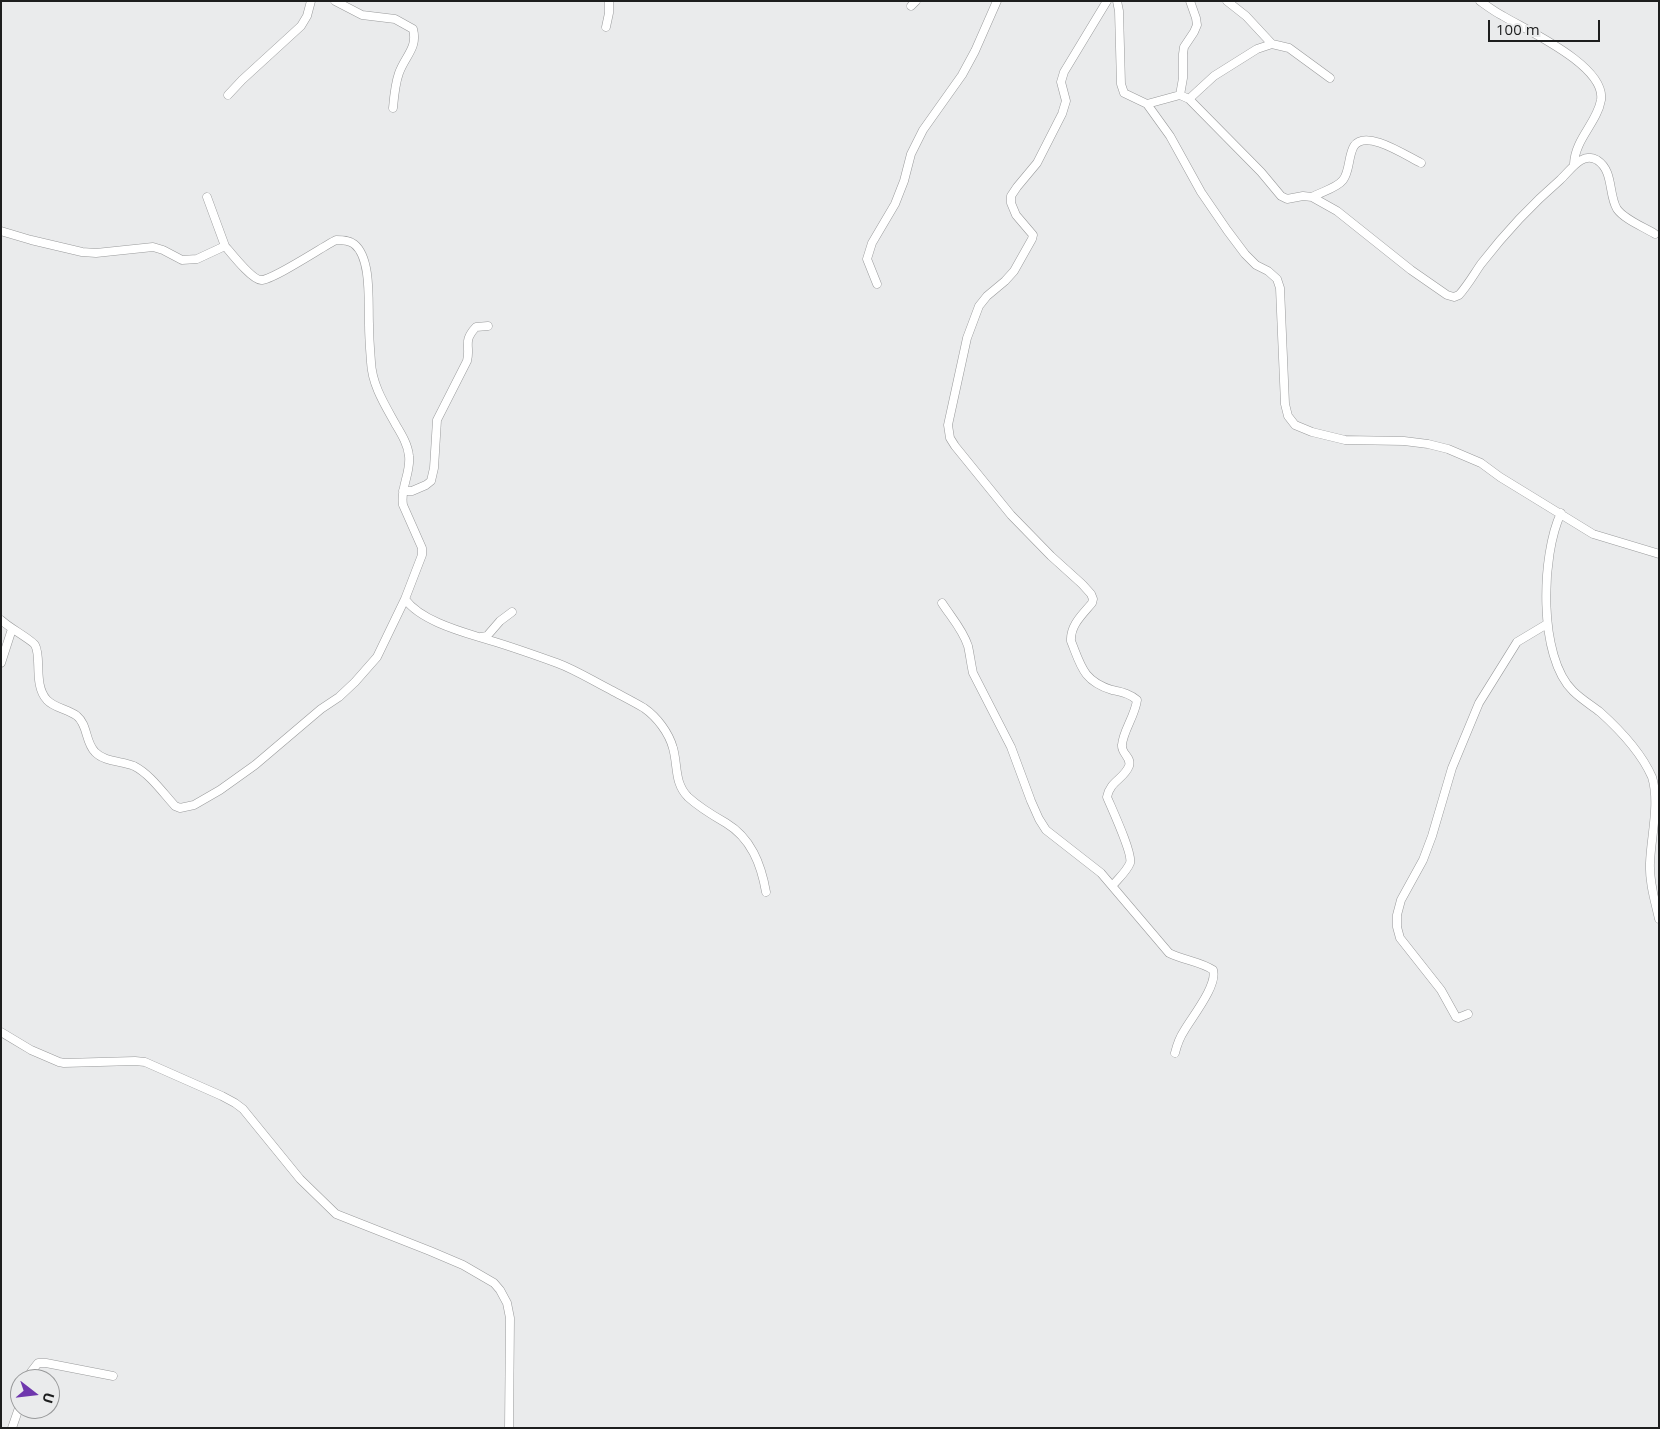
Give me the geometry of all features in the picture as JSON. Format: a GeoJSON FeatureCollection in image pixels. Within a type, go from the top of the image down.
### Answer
{"type":"FeatureCollection","features":[{"type":"Feature","properties":{"kind":"street"},"geometry":{"type":"LineString","coordinates":[[228,95],[301,26],[307,16],[311,1]]}},
{"type":"Feature","properties":{"kind":"street"},"geometry":{"type":"LineString","coordinates":[[335,1],[362,15],[395,19],[412,29],[415,38],[400,72],[393,108]]}},
{"type":"Feature","properties":{"kind":"street"},"geometry":{"type":"LineString","coordinates":[[606,27],[609,1]]}},
{"type":"Feature","properties":{"kind":"street"},"geometry":{"type":"LineString","coordinates":[[877,284],[867,259],[872,243],[895,204],[912,154],[923,130],[962,75],[997,1]]}},
{"type":"Feature","properties":{"kind":"street"},"geometry":{"type":"LineString","coordinates":[[1107,1],[1064,72],[1061,82],[1066,101],[1062,114],[1036,163],[1011,196],[1011,203],[1016,215],[1033,235],[1032,239],[1014,271],[979,306],[963,352],[948,431],[955,446],[1007,510],[1091,594],[1092,603],[1074,625],[1070,636],[1087,677],[1098,686],[1131,695],[1136,700],[1136,708],[1122,745],[1130,762],[1127,770],[1108,789],[1107,797],[1131,858],[1130,865],[1112,885]]}},
{"type":"Feature","properties":{"kind":"street"},"geometry":{"type":"LineString","coordinates":[[1117,1],[1119,11],[1120,77],[1124,93],[1144,103],[1170,136],[1202,192],[1231,237],[1256,265],[1268,271],[1277,279],[1280,288],[1285,404],[1288,416],[1295,425],[1312,432],[1345,440],[1404,441],[1448,449],[1481,463],[1500,477],[1593,534],[1659,554]]}},
{"type":"Feature","properties":{"kind":"street"},"geometry":{"type":"LineString","coordinates":[[1180,95],[1183,78],[1184,47],[1197,25],[1190,1]]}},
{"type":"Feature","properties":{"kind":"street"},"geometry":{"type":"LineString","coordinates":[[1228,1],[1246,16],[1272,44]]}},
{"type":"Feature","properties":{"kind":"street"},"geometry":{"type":"LineString","coordinates":[[1144,103],[1180,95],[1189,100],[1249,159],[1281,196],[1287,199],[1303,196],[1312,197],[1337,211],[1411,270],[1446,295],[1454,297],[1460,295],[1480,266],[1517,220],[1536,200],[1568,172],[1574,164],[1579,145],[1598,111],[1601,101],[1601,90],[1594,76],[1576,60],[1480,1]]}},
{"type":"Feature","properties":{"kind":"street"},"geometry":{"type":"LineString","coordinates":[[1189,100],[1214,76],[1257,49],[1272,44],[1289,48],[1330,78]]}},
{"type":"Feature","properties":{"kind":"street"},"geometry":{"type":"LineString","coordinates":[[1312,197],[1344,179],[1355,144],[1362,140],[1380,142],[1421,163]]}},
{"type":"Feature","properties":{"kind":"street"},"geometry":{"type":"LineString","coordinates":[[1574,164],[1584,159],[1592,158],[1598,161],[1609,176],[1617,209],[1623,216],[1656,234]]}},
{"type":"Feature","properties":{"kind":"street"},"geometry":{"type":"LineString","coordinates":[[1,620],[32,641],[36,646],[38,675],[46,699],[78,716],[96,753],[104,758],[141,770],[175,806],[180,808],[194,804],[220,790],[255,765],[321,709],[339,697],[377,658],[405,599],[422,555],[422,548],[401,497],[410,464],[409,455],[402,436],[376,387],[371,365],[368,323],[369,293],[365,262],[354,243],[346,240],[336,240],[277,274],[260,280],[238,261],[225,246],[207,197]]}},
{"type":"Feature","properties":{"kind":"street"},"geometry":{"type":"LineString","coordinates":[[1,231],[82,252],[96,253],[153,247],[182,260],[197,259],[225,246]]}},
{"type":"Feature","properties":{"kind":"street"},"geometry":{"type":"LineString","coordinates":[[403,491],[412,491],[426,486],[431,481],[438,420],[467,361],[467,343],[470,336],[476,327],[488,326]]}},
{"type":"Feature","properties":{"kind":"street"},"geometry":{"type":"LineString","coordinates":[[1561,513],[1550,555],[1547,579],[1547,624],[1560,673],[1572,690],[1601,714],[1632,744],[1656,779],[1657,806],[1650,875],[1659,919]]}},
{"type":"Feature","properties":{"kind":"street"},"geometry":{"type":"LineString","coordinates":[[405,599],[424,614],[464,634],[481,637],[559,664],[646,709],[668,735],[673,747],[677,776],[681,788],[708,812],[735,830],[749,845],[758,860],[766,892]]}},
{"type":"Feature","properties":{"kind":"street"},"geometry":{"type":"LineString","coordinates":[[942,603],[964,635],[974,673],[1011,747],[1039,820],[1051,834],[1091,864],[1112,885],[1169,953],[1179,959],[1210,968],[1214,973],[1209,990],[1182,1033],[1175,1053]]}},
{"type":"Feature","properties":{"kind":"street"},"geometry":{"type":"LineString","coordinates":[[481,637],[487,636],[500,620],[512,612]]}},
{"type":"Feature","properties":{"kind":"street"},"geometry":{"type":"LineString","coordinates":[[1468,1014],[1461,1018],[1456,1018],[1441,990],[1400,938],[1397,927],[1397,915],[1401,900],[1423,860],[1452,768],[1479,703],[1517,642],[1547,624]]}},
{"type":"Feature","properties":{"kind":"street"},"geometry":{"type":"LineString","coordinates":[[1,664],[12,629]]}},
{"type":"Feature","properties":{"kind":"street"},"geometry":{"type":"LineString","coordinates":[[1,1032],[31,1050],[64,1063],[135,1060],[145,1062],[235,1103],[250,1116],[300,1178],[336,1214],[430,1251],[462,1265],[494,1283],[507,1303],[510,1318],[509,1428]]}},
{"type":"Feature","properties":{"kind":"street"},"geometry":{"type":"LineString","coordinates":[[33,1369],[38,1363],[46,1363],[113,1376]]}}]}
